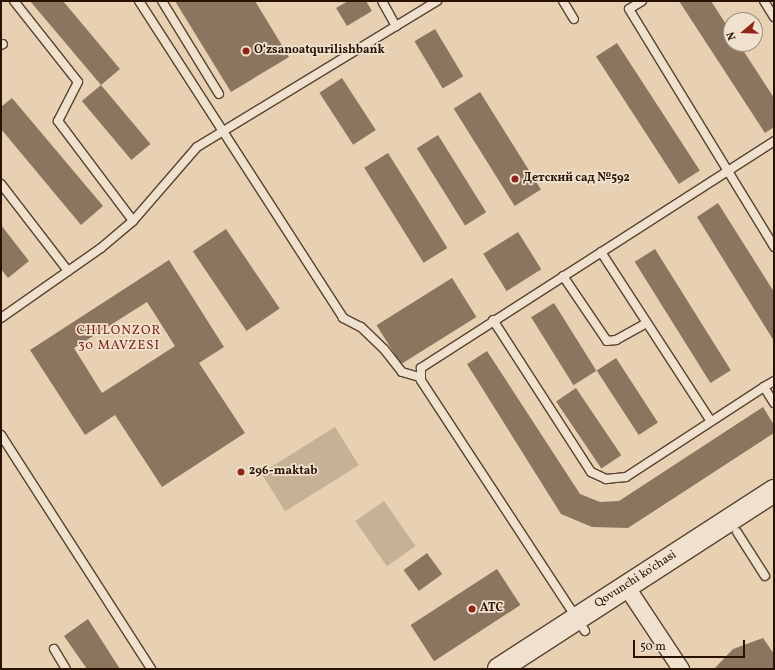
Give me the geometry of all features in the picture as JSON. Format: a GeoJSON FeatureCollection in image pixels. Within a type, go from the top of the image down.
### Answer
{"type":"FeatureCollection","features":[{"type":"Feature","properties":{"kind":"street","name":"Qovunchi ko'chasi"},"geometry":{"type":"LineString","coordinates":[[499,669],[580,625],[630,592],[774,491]]}},
{"type":"Feature","properties":{"kind":"street","name":"Qovunchi ko'chasi"},"geometry":{"type":"LineString","coordinates":[[630,592],[737,532],[774,508]]}},
{"type":"Feature","properties":{"kind":"street"},"geometry":{"type":"LineString","coordinates":[[630,592],[681,669]]}},
{"type":"Feature","properties":{"kind":"street","name":"Qovunchi ko'chasi"},"geometry":{"type":"LineString","coordinates":[[526,669],[580,625]]}},
{"type":"Feature","properties":{"kind":"lane"},"geometry":{"type":"LineString","coordinates":[[14,1],[78,82],[58,120],[134,221]]}},
{"type":"Feature","properties":{"kind":"lane"},"geometry":{"type":"LineString","coordinates":[[139,1],[221,131],[343,318],[361,328],[384,349],[402,372],[420,377],[580,625]]}},
{"type":"Feature","properties":{"kind":"lane"},"geometry":{"type":"LineString","coordinates":[[162,1],[219,94]]}},
{"type":"Feature","properties":{"kind":"lane"},"geometry":{"type":"LineString","coordinates":[[382,1],[396,26]]}},
{"type":"Feature","properties":{"kind":"lane"},"geometry":{"type":"LineString","coordinates":[[1,318],[68,271],[134,221],[197,148],[221,131],[437,1]]}},
{"type":"Feature","properties":{"kind":"lane"},"geometry":{"type":"LineString","coordinates":[[564,1],[574,19]]}},
{"type":"Feature","properties":{"kind":"lane"},"geometry":{"type":"LineString","coordinates":[[642,1],[629,9],[729,170],[774,247]]}},
{"type":"Feature","properties":{"kind":"lane"},"geometry":{"type":"LineString","coordinates":[[764,1],[774,17]]}},
{"type":"Feature","properties":{"kind":"lane"},"geometry":{"type":"LineString","coordinates":[[420,377],[423,365],[774,141]]}},
{"type":"Feature","properties":{"kind":"lane"},"geometry":{"type":"LineString","coordinates":[[1,184],[68,271]]}},
{"type":"Feature","properties":{"kind":"lane"},"geometry":{"type":"LineString","coordinates":[[601,252],[710,420]]}},
{"type":"Feature","properties":{"kind":"lane"},"geometry":{"type":"LineString","coordinates":[[563,276],[607,341],[626,336],[647,323]]}},
{"type":"Feature","properties":{"kind":"lane"},"geometry":{"type":"LineString","coordinates":[[493,320],[591,472],[606,479],[626,476],[710,420],[774,381]]}},
{"type":"Feature","properties":{"kind":"lane"},"geometry":{"type":"LineString","coordinates":[[764,387],[774,403]]}},
{"type":"Feature","properties":{"kind":"lane"},"geometry":{"type":"LineString","coordinates":[[1,435],[151,669]]}},
{"type":"Feature","properties":{"kind":"lane"},"geometry":{"type":"LineString","coordinates":[[737,532],[765,576]]}},
{"type":"Feature","properties":{"kind":"lane"},"geometry":{"type":"LineString","coordinates":[[54,650],[66,669]]}},
{"type":"Feature","properties":{"kind":"shaded area"},"geometry":{"type":"Polygon","coordinates":[[[335,427],[359,465],[285,511],[261,473],[335,427]]]}},
{"type":"Feature","properties":{"kind":"shaded area"},"geometry":{"type":"Polygon","coordinates":[[[384,501],[416,546],[387,566],[355,521],[384,501]]]}},
{"type":"Feature","properties":{"kind":"building"},"geometry":{"type":"Polygon","coordinates":[[[30,1],[63,1],[120,69],[101,85],[30,1]]]}},
{"type":"Feature","properties":{"kind":"building","name":"Oʻzsanoatqurilishbank"},"geometry":{"type":"Polygon","coordinates":[[[175,1],[255,1],[289,57],[231,92],[175,1]]]}},
{"type":"Feature","properties":{"kind":"building"},"geometry":{"type":"Polygon","coordinates":[[[348,1],[366,1],[372,11],[347,26],[336,8],[348,1]]]}},
{"type":"Feature","properties":{"kind":"building"},"geometry":{"type":"Polygon","coordinates":[[[679,1],[711,1],[723,20],[723,52],[744,52],[774,98],[774,127],[765,133],[679,1]]]}},
{"type":"Feature","properties":{"kind":"building"},"geometry":{"type":"Polygon","coordinates":[[[435,29],[463,76],[443,89],[414,41],[435,29]]]}},
{"type":"Feature","properties":{"kind":"building"},"geometry":{"type":"Polygon","coordinates":[[[617,43],[700,170],[679,184],[596,57],[617,43]]]}},
{"type":"Feature","properties":{"kind":"building"},"geometry":{"type":"Polygon","coordinates":[[[342,78],[376,130],[353,145],[319,93],[342,78]]]}},
{"type":"Feature","properties":{"kind":"building"},"geometry":{"type":"Polygon","coordinates":[[[101,85],[150,144],[131,160],[82,101],[101,85]]]}},
{"type":"Feature","properties":{"kind":"building"},"geometry":{"type":"Polygon","coordinates":[[[480,92],[541,190],[515,206],[454,108],[480,92]]]}},
{"type":"Feature","properties":{"kind":"building"},"geometry":{"type":"Polygon","coordinates":[[[12,98],[103,206],[81,225],[1,129],[1,107],[12,98]]]}},
{"type":"Feature","properties":{"kind":"building"},"geometry":{"type":"Polygon","coordinates":[[[438,135],[486,212],[465,225],[417,148],[438,135]]]}},
{"type":"Feature","properties":{"kind":"building"},"geometry":{"type":"Polygon","coordinates":[[[388,153],[447,248],[424,263],[364,168],[388,153]]]}},
{"type":"Feature","properties":{"kind":"building"},"geometry":{"type":"Polygon","coordinates":[[[718,203],[774,292],[774,341],[697,217],[718,203]]]}},
{"type":"Feature","properties":{"kind":"building"},"geometry":{"type":"Polygon","coordinates":[[[1,225],[29,261],[8,278],[1,269],[1,225]]]}},
{"type":"Feature","properties":{"kind":"building"},"geometry":{"type":"Polygon","coordinates":[[[226,229],[280,309],[247,331],[193,251],[226,229]]]}},
{"type":"Feature","properties":{"kind":"building"},"geometry":{"type":"Polygon","coordinates":[[[518,232],[541,269],[507,291],[483,254],[518,232]]]}},
{"type":"Feature","properties":{"kind":"building"},"geometry":{"type":"Polygon","coordinates":[[[655,249],[731,370],[710,383],[635,262],[655,249]]]}},
{"type":"Feature","properties":{"kind":"building"},"geometry":{"type":"Polygon","coordinates":[[[169,260],[224,347],[199,363],[245,433],[162,487],[115,415],[85,435],[30,350],[169,260]],[[147,302],[74,348],[102,393],[175,346],[147,302]]]}},
{"type":"Feature","properties":{"kind":"building"},"geometry":{"type":"Polygon","coordinates":[[[452,278],[476,317],[401,364],[377,325],[452,278]]]}},
{"type":"Feature","properties":{"kind":"building"},"geometry":{"type":"Polygon","coordinates":[[[554,303],[596,371],[573,385],[531,317],[554,303]]]}},
{"type":"Feature","properties":{"kind":"building"},"geometry":{"type":"Polygon","coordinates":[[[487,351],[580,494],[600,502],[619,501],[763,407],[774,425],[774,433],[628,528],[592,527],[561,514],[467,364],[487,351]]]}},
{"type":"Feature","properties":{"kind":"building"},"geometry":{"type":"Polygon","coordinates":[[[616,358],[658,423],[639,435],[597,371],[616,358]]]}},
{"type":"Feature","properties":{"kind":"building"},"geometry":{"type":"Polygon","coordinates":[[[576,388],[621,455],[601,469],[556,401],[576,388]]]}},
{"type":"Feature","properties":{"kind":"building"},"geometry":{"type":"Polygon","coordinates":[[[427,553],[442,574],[419,591],[404,570],[427,553]]]}},
{"type":"Feature","properties":{"kind":"building"},"geometry":{"type":"Polygon","coordinates":[[[497,569],[520,605],[434,661],[411,625],[497,569]]]}},
{"type":"Feature","properties":{"kind":"building"},"geometry":{"type":"Polygon","coordinates":[[[88,619],[120,669],[87,669],[64,636],[88,619]]]}},
{"type":"Feature","properties":{"kind":"building"},"geometry":{"type":"Polygon","coordinates":[[[763,638],[774,654],[774,669],[714,669],[733,649],[763,638]]]}},
{"type":"Feature","properties":{"kind":"place","name":"Oʻzsanoatqurilishbank"},"geometry":{"type":"Point","coordinates":[246,51]}},
{"type":"Feature","properties":{"kind":"place","name":"Детcкий сад №592"},"geometry":{"type":"Point","coordinates":[515,179]}},
{"type":"Feature","properties":{"kind":"place","name":"296-maktab"},"geometry":{"type":"Point","coordinates":[241,472]}},
{"type":"Feature","properties":{"kind":"place","name":"АТС"},"geometry":{"type":"Point","coordinates":[472,609]}},
{"type":"Feature","properties":{"kind":"district","name":"CHILONZOR 30 MAVZESI"},"geometry":{"type":"Point","coordinates":[119,340]}}]}
